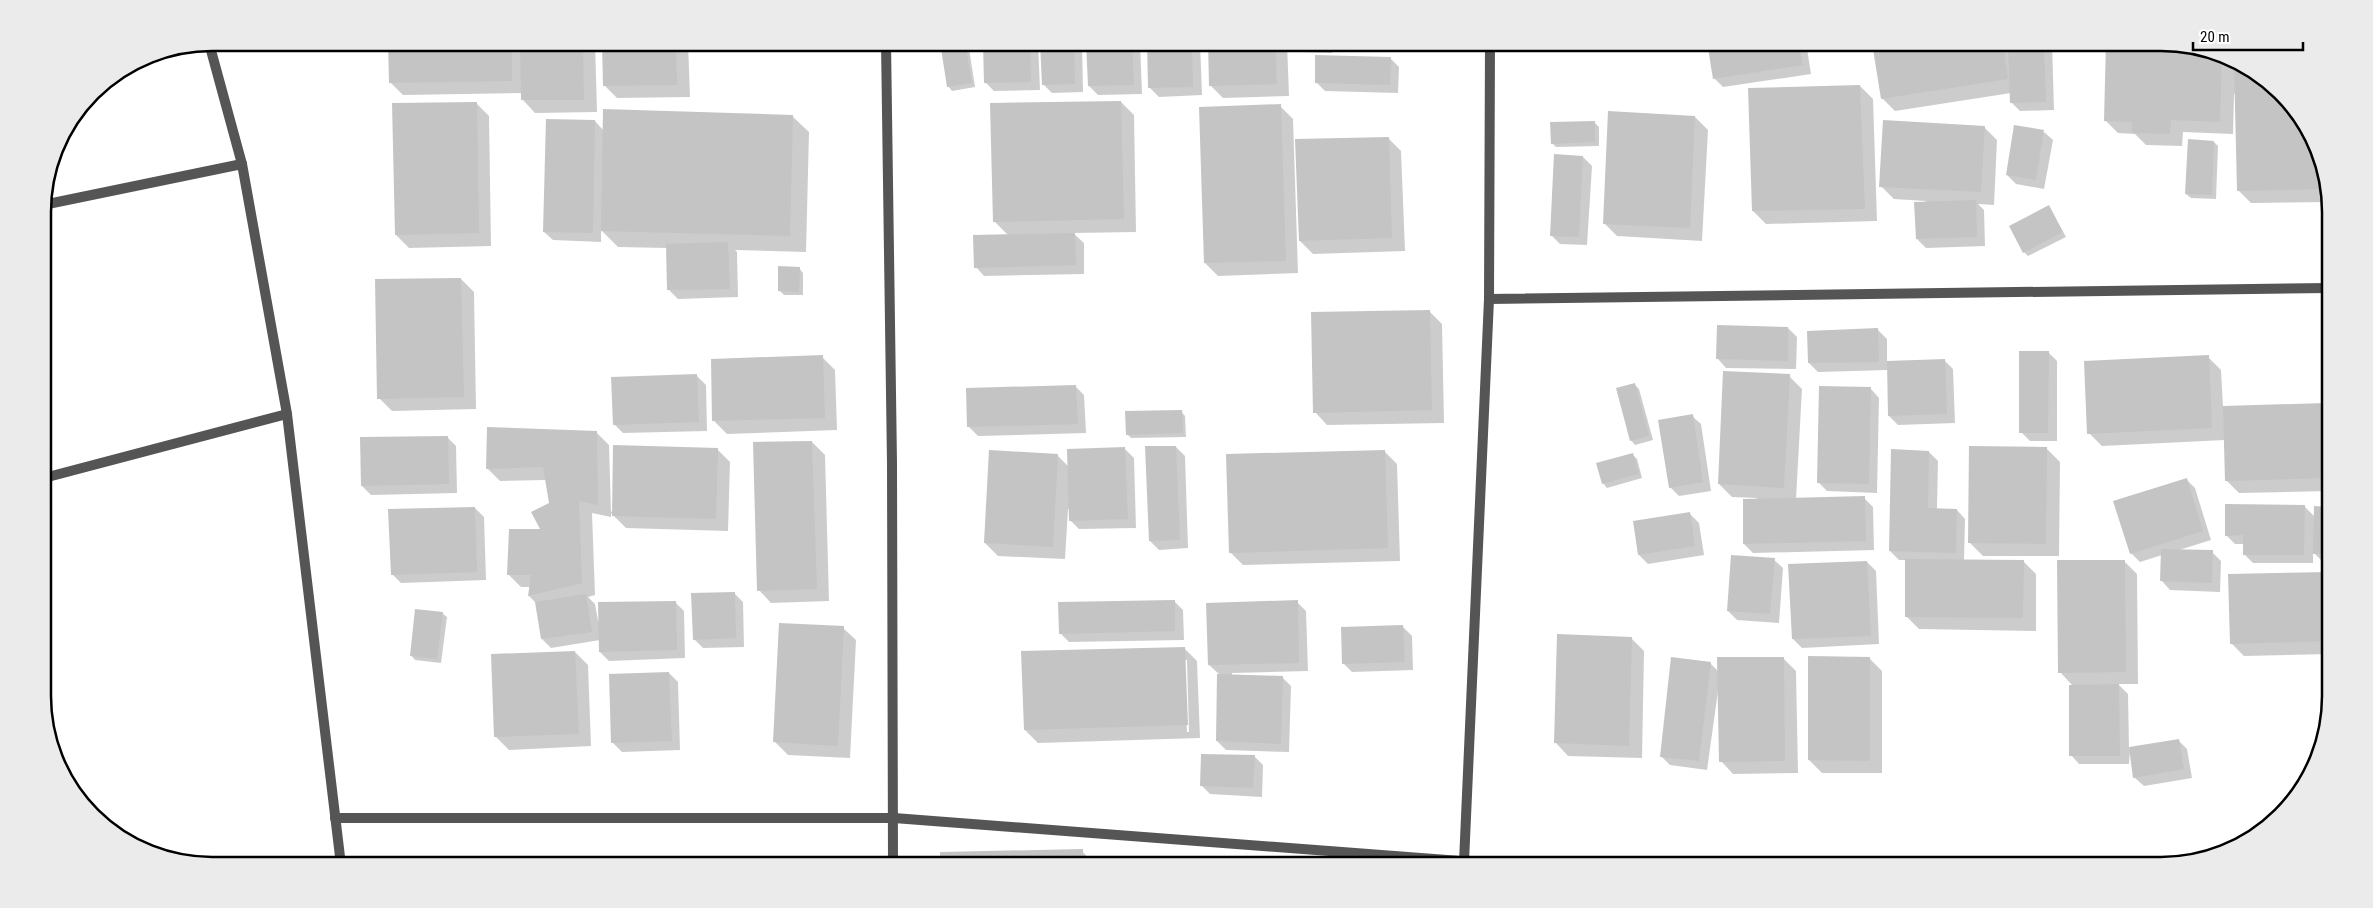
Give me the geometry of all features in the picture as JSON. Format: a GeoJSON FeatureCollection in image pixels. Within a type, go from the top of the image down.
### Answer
{"type":"FeatureCollection","features":[{"type":"Feature","properties":{"kind":"street"},"geometry":{"type":"LineString","coordinates":[[1464,856],[1489,299],[1490,51]]}},
{"type":"Feature","properties":{"kind":"street"},"geometry":{"type":"LineString","coordinates":[[211,52],[242,164],[287,414],[340,857]]}},
{"type":"Feature","properties":{"kind":"street"},"geometry":{"type":"LineString","coordinates":[[886,52],[892,473],[893,857]]}},
{"type":"Feature","properties":{"kind":"street"},"geometry":{"type":"LineString","coordinates":[[52,203],[242,164]]}},
{"type":"Feature","properties":{"kind":"street"},"geometry":{"type":"LineString","coordinates":[[1489,299],[2322,288]]}},
{"type":"Feature","properties":{"kind":"street"},"geometry":{"type":"LineString","coordinates":[[51,476],[287,414]]}},
{"type":"Feature","properties":{"kind":"street"},"geometry":{"type":"LineString","coordinates":[[335,818],[894,818],[1391,856]]}},
{"type":"Feature","properties":{"kind":"building"},"geometry":{"type":"Polygon","coordinates":[[[1192,51],[1193,87],[1148,88],[1147,52],[1192,51]]]}},
{"type":"Feature","properties":{"kind":"building"},"geometry":{"type":"Polygon","coordinates":[[[1208,51],[1275,51],[1277,84],[1209,86],[1208,51]]]}},
{"type":"Feature","properties":{"kind":"building"},"geometry":{"type":"Polygon","coordinates":[[[1708,51],[1801,51],[1803,65],[1713,79],[1708,51]]]}},
{"type":"Feature","properties":{"kind":"building"},"geometry":{"type":"Polygon","coordinates":[[[1873,51],[2004,51],[2008,79],[1881,99],[1873,51]]]}},
{"type":"Feature","properties":{"kind":"building"},"geometry":{"type":"Polygon","coordinates":[[[2008,51],[2044,51],[2046,102],[2010,103],[2008,51]]]}},
{"type":"Feature","properties":{"kind":"building"},"geometry":{"type":"Polygon","coordinates":[[[2106,51],[2161,51],[2192,54],[2222,64],[2220,122],[2171,120],[2170,134],[2132,133],[2132,122],[2104,121],[2106,51]]]}},
{"type":"Feature","properties":{"kind":"building"},"geometry":{"type":"Polygon","coordinates":[[[388,52],[512,52],[512,81],[389,83],[388,52]]]}},
{"type":"Feature","properties":{"kind":"building"},"geometry":{"type":"Polygon","coordinates":[[[520,52],[583,52],[584,100],[521,100],[520,52]]]}},
{"type":"Feature","properties":{"kind":"building"},"geometry":{"type":"Polygon","coordinates":[[[602,52],[676,52],[677,85],[603,86],[602,52]]]}},
{"type":"Feature","properties":{"kind":"building"},"geometry":{"type":"Polygon","coordinates":[[[941,52],[967,52],[972,83],[947,87],[941,52]]]}},
{"type":"Feature","properties":{"kind":"building"},"geometry":{"type":"Polygon","coordinates":[[[983,52],[1030,52],[1031,82],[984,83],[983,52]]]}},
{"type":"Feature","properties":{"kind":"building"},"geometry":{"type":"Polygon","coordinates":[[[1040,52],[1074,52],[1075,84],[1042,85],[1040,52]]]}},
{"type":"Feature","properties":{"kind":"building"},"geometry":{"type":"Polygon","coordinates":[[[1086,52],[1132,52],[1134,85],[1088,86],[1086,52]]]}},
{"type":"Feature","properties":{"kind":"building"},"geometry":{"type":"Polygon","coordinates":[[[1315,55],[1391,57],[1390,85],[1315,83],[1315,55]]]}},
{"type":"Feature","properties":{"kind":"building"},"geometry":{"type":"Polygon","coordinates":[[[2234,69],[2275,98],[2288,114],[2300,132],[2309,151],[2320,189],[2237,191],[2234,69]]]}},
{"type":"Feature","properties":{"kind":"building"},"geometry":{"type":"Polygon","coordinates":[[[1860,85],[1865,209],[1752,211],[1748,88],[1860,85]]]}},
{"type":"Feature","properties":{"kind":"building"},"geometry":{"type":"Polygon","coordinates":[[[1121,101],[1124,219],[993,222],[990,103],[1121,101]]]}},
{"type":"Feature","properties":{"kind":"building"},"geometry":{"type":"Polygon","coordinates":[[[477,102],[479,233],[395,235],[392,103],[477,102]]]}},
{"type":"Feature","properties":{"kind":"building"},"geometry":{"type":"Polygon","coordinates":[[[1281,104],[1286,261],[1204,263],[1199,107],[1281,104]]]}},
{"type":"Feature","properties":{"kind":"building"},"geometry":{"type":"Polygon","coordinates":[[[603,109],[793,115],[790,236],[601,231],[603,109]]]}},
{"type":"Feature","properties":{"kind":"building"},"geometry":{"type":"Polygon","coordinates":[[[1608,111],[1695,116],[1690,228],[1603,224],[1608,111]]]}},
{"type":"Feature","properties":{"kind":"building"},"geometry":{"type":"Polygon","coordinates":[[[546,119],[595,120],[593,233],[543,232],[546,119]]]}},
{"type":"Feature","properties":{"kind":"building"},"geometry":{"type":"Polygon","coordinates":[[[1883,120],[1985,126],[1981,192],[1879,187],[1883,120]]]}},
{"type":"Feature","properties":{"kind":"building"},"geometry":{"type":"Polygon","coordinates":[[[1595,121],[1595,142],[1551,144],[1550,122],[1595,121]]]}},
{"type":"Feature","properties":{"kind":"building"},"geometry":{"type":"Polygon","coordinates":[[[2014,125],[2044,130],[2036,180],[2006,175],[2014,125]]]}},
{"type":"Feature","properties":{"kind":"building"},"geometry":{"type":"Polygon","coordinates":[[[1389,137],[1392,238],[1299,241],[1295,139],[1389,137]]]}},
{"type":"Feature","properties":{"kind":"building"},"geometry":{"type":"Polygon","coordinates":[[[2188,139],[2214,141],[2212,195],[2185,194],[2188,139]]]}},
{"type":"Feature","properties":{"kind":"building"},"geometry":{"type":"Polygon","coordinates":[[[1554,154],[1583,156],[1579,237],[1550,236],[1554,154]]]}},
{"type":"Feature","properties":{"kind":"building"},"geometry":{"type":"Polygon","coordinates":[[[1976,200],[1977,237],[1916,239],[1914,202],[1976,200]]]}},
{"type":"Feature","properties":{"kind":"building"},"geometry":{"type":"Polygon","coordinates":[[[2049,205],[2063,232],[2023,253],[2009,226],[2049,205]]]}},
{"type":"Feature","properties":{"kind":"building"},"geometry":{"type":"Polygon","coordinates":[[[1075,233],[1076,265],[974,268],[973,235],[1075,233]]]}},
{"type":"Feature","properties":{"kind":"building"},"geometry":{"type":"Polygon","coordinates":[[[728,242],[730,289],[667,290],[666,244],[728,242]]]}},
{"type":"Feature","properties":{"kind":"building"},"geometry":{"type":"Polygon","coordinates":[[[778,266],[800,267],[799,292],[778,291],[778,266]]]}},
{"type":"Feature","properties":{"kind":"building"},"geometry":{"type":"Polygon","coordinates":[[[461,278],[464,397],[377,399],[375,279],[461,278]]]}},
{"type":"Feature","properties":{"kind":"building"},"geometry":{"type":"Polygon","coordinates":[[[1430,310],[1432,410],[1313,413],[1311,312],[1430,310]]]}},
{"type":"Feature","properties":{"kind":"building"},"geometry":{"type":"Polygon","coordinates":[[[1717,325],[1788,327],[1788,361],[1716,359],[1717,325]]]}},
{"type":"Feature","properties":{"kind":"building"},"geometry":{"type":"Polygon","coordinates":[[[1878,328],[1879,362],[1808,363],[1807,331],[1878,328]]]}},
{"type":"Feature","properties":{"kind":"building"},"geometry":{"type":"Polygon","coordinates":[[[2019,351],[2049,351],[2048,433],[2019,433],[2019,351]]]}},
{"type":"Feature","properties":{"kind":"building"},"geometry":{"type":"Polygon","coordinates":[[[823,355],[825,418],[712,421],[711,359],[823,355]]]}},
{"type":"Feature","properties":{"kind":"building"},"geometry":{"type":"Polygon","coordinates":[[[2209,355],[2212,428],[2087,434],[2084,361],[2209,355]]]}},
{"type":"Feature","properties":{"kind":"building"},"geometry":{"type":"Polygon","coordinates":[[[1945,359],[1947,414],[1888,416],[1887,361],[1945,359]]]}},
{"type":"Feature","properties":{"kind":"building"},"geometry":{"type":"Polygon","coordinates":[[[1723,371],[1790,374],[1784,488],[1718,484],[1723,371]]]}},
{"type":"Feature","properties":{"kind":"building"},"geometry":{"type":"Polygon","coordinates":[[[697,374],[699,422],[613,425],[611,377],[697,374]]]}},
{"type":"Feature","properties":{"kind":"building"},"geometry":{"type":"Polygon","coordinates":[[[1635,383],[1649,436],[1630,441],[1616,388],[1635,383]]]}},
{"type":"Feature","properties":{"kind":"building"},"geometry":{"type":"Polygon","coordinates":[[[1076,385],[1078,424],[967,427],[966,388],[1076,385]]]}},
{"type":"Feature","properties":{"kind":"building"},"geometry":{"type":"Polygon","coordinates":[[[1819,386],[1871,387],[1869,484],[1817,483],[1819,386]]]}},
{"type":"Feature","properties":{"kind":"building"},"geometry":{"type":"Polygon","coordinates":[[[2322,403],[2322,478],[2225,481],[2223,406],[2322,403]]]}},
{"type":"Feature","properties":{"kind":"building"},"geometry":{"type":"Polygon","coordinates":[[[1182,410],[1183,433],[1126,435],[1125,411],[1182,410]]]}},
{"type":"Feature","properties":{"kind":"building"},"geometry":{"type":"Polygon","coordinates":[[[1693,414],[1703,482],[1669,488],[1658,420],[1693,414]]]}},
{"type":"Feature","properties":{"kind":"building"},"geometry":{"type":"Polygon","coordinates":[[[487,427],[597,431],[598,505],[579,501],[582,583],[528,596],[531,575],[507,575],[509,529],[540,529],[531,512],[549,503],[543,467],[486,469],[487,427]]]}},
{"type":"Feature","properties":{"kind":"building"},"geometry":{"type":"Polygon","coordinates":[[[448,436],[449,484],[361,486],[360,437],[448,436]]]}},
{"type":"Feature","properties":{"kind":"building"},"geometry":{"type":"Polygon","coordinates":[[[812,441],[817,589],[757,591],[753,442],[812,441]]]}},
{"type":"Feature","properties":{"kind":"building"},"geometry":{"type":"Polygon","coordinates":[[[613,445],[718,448],[716,519],[612,516],[613,445]]]}},
{"type":"Feature","properties":{"kind":"building"},"geometry":{"type":"Polygon","coordinates":[[[1145,446],[1176,446],[1180,540],[1149,541],[1145,446]]]}},
{"type":"Feature","properties":{"kind":"building"},"geometry":{"type":"Polygon","coordinates":[[[1969,446],[2047,447],[2046,544],[1968,543],[1969,446]]]}},
{"type":"Feature","properties":{"kind":"building"},"geometry":{"type":"Polygon","coordinates":[[[1125,447],[1128,519],[1069,521],[1067,449],[1125,447]]]}},
{"type":"Feature","properties":{"kind":"building"},"geometry":{"type":"Polygon","coordinates":[[[1891,449],[1929,451],[1928,508],[1957,509],[1956,553],[1889,551],[1891,449]]]}},
{"type":"Feature","properties":{"kind":"building"},"geometry":{"type":"Polygon","coordinates":[[[989,450],[1058,454],[1053,547],[984,543],[989,450]]]}},
{"type":"Feature","properties":{"kind":"building"},"geometry":{"type":"Polygon","coordinates":[[[1385,450],[1388,548],[1229,553],[1226,454],[1385,450]]]}},
{"type":"Feature","properties":{"kind":"building"},"geometry":{"type":"Polygon","coordinates":[[[1633,453],[1639,474],[1602,484],[1596,463],[1633,453]]]}},
{"type":"Feature","properties":{"kind":"building"},"geometry":{"type":"Polygon","coordinates":[[[2187,478],[2203,531],[2130,554],[2113,501],[2187,478]]]}},
{"type":"Feature","properties":{"kind":"building"},"geometry":{"type":"Polygon","coordinates":[[[1865,496],[1866,541],[1743,544],[1743,499],[1865,496]]]}},
{"type":"Feature","properties":{"kind":"building"},"geometry":{"type":"Polygon","coordinates":[[[2225,504],[2305,505],[2304,555],[2243,555],[2243,535],[2225,536],[2225,504]]]}},
{"type":"Feature","properties":{"kind":"building"},"geometry":{"type":"Polygon","coordinates":[[[2314,506],[2322,506],[2322,554],[2313,554],[2314,506]]]}},
{"type":"Feature","properties":{"kind":"building"},"geometry":{"type":"Polygon","coordinates":[[[475,507],[477,572],[391,575],[388,509],[475,507]]]}},
{"type":"Feature","properties":{"kind":"building"},"geometry":{"type":"Polygon","coordinates":[[[1690,512],[1695,546],[1638,555],[1633,521],[1690,512]]]}},
{"type":"Feature","properties":{"kind":"building"},"geometry":{"type":"Polygon","coordinates":[[[2161,549],[2213,550],[2212,583],[2160,581],[2161,549]]]}},
{"type":"Feature","properties":{"kind":"building"},"geometry":{"type":"Polygon","coordinates":[[[1731,555],[1775,558],[1770,614],[1727,611],[1731,555]]]}},
{"type":"Feature","properties":{"kind":"building"},"geometry":{"type":"Polygon","coordinates":[[[1905,559],[2024,560],[2023,618],[1905,617],[1905,559]]]}},
{"type":"Feature","properties":{"kind":"building"},"geometry":{"type":"Polygon","coordinates":[[[2057,560],[2125,560],[2126,672],[2058,673],[2057,560]]]}},
{"type":"Feature","properties":{"kind":"building"},"geometry":{"type":"Polygon","coordinates":[[[1867,561],[1871,636],[1792,639],[1788,564],[1867,561]]]}},
{"type":"Feature","properties":{"kind":"building"},"geometry":{"type":"Polygon","coordinates":[[[2322,572],[2322,641],[2230,644],[2228,574],[2322,572]]]}},
{"type":"Feature","properties":{"kind":"building"},"geometry":{"type":"Polygon","coordinates":[[[735,592],[736,638],[693,640],[691,593],[735,592]]]}},
{"type":"Feature","properties":{"kind":"building"},"geometry":{"type":"Polygon","coordinates":[[[586,594],[592,632],[541,639],[535,602],[586,594]]]}},
{"type":"Feature","properties":{"kind":"building"},"geometry":{"type":"Polygon","coordinates":[[[1175,600],[1175,631],[1059,634],[1058,602],[1175,600]]]}},
{"type":"Feature","properties":{"kind":"building"},"geometry":{"type":"Polygon","coordinates":[[[1298,600],[1299,663],[1208,665],[1206,603],[1298,600]]]}},
{"type":"Feature","properties":{"kind":"building"},"geometry":{"type":"Polygon","coordinates":[[[676,601],[677,650],[599,652],[598,602],[676,601]]]}},
{"type":"Feature","properties":{"kind":"building"},"geometry":{"type":"Polygon","coordinates":[[[415,609],[443,612],[437,659],[410,656],[415,609]]]}},
{"type":"Feature","properties":{"kind":"building"},"geometry":{"type":"Polygon","coordinates":[[[779,623],[844,626],[838,746],[773,742],[779,623]]]}},
{"type":"Feature","properties":{"kind":"building"},"geometry":{"type":"Polygon","coordinates":[[[1403,625],[1405,662],[1342,664],[1341,627],[1403,625]]]}},
{"type":"Feature","properties":{"kind":"building"},"geometry":{"type":"Polygon","coordinates":[[[1557,634],[1632,637],[1629,746],[1554,743],[1557,634]]]}},
{"type":"Feature","properties":{"kind":"building"},"geometry":{"type":"Polygon","coordinates":[[[1185,647],[1188,725],[1024,730],[1021,651],[1185,647]]]}},
{"type":"Feature","properties":{"kind":"building"},"geometry":{"type":"Polygon","coordinates":[[[575,651],[579,734],[494,737],[491,654],[575,651]]]}},
{"type":"Feature","properties":{"kind":"building"},"geometry":{"type":"Polygon","coordinates":[[[1808,656],[1870,657],[1870,761],[1808,760],[1808,656]]]}},
{"type":"Feature","properties":{"kind":"building"},"geometry":{"type":"Polygon","coordinates":[[[1671,657],[1711,662],[1699,761],[1660,757],[1671,657]]]}},
{"type":"Feature","properties":{"kind":"building"},"geometry":{"type":"Polygon","coordinates":[[[1717,657],[1784,657],[1785,761],[1719,762],[1717,657]]]}},
{"type":"Feature","properties":{"kind":"building"},"geometry":{"type":"Polygon","coordinates":[[[669,672],[672,741],[611,743],[609,674],[669,672]]]}},
{"type":"Feature","properties":{"kind":"building"},"geometry":{"type":"Polygon","coordinates":[[[1217,674],[1283,676],[1281,744],[1216,741],[1217,674]]]}},
{"type":"Feature","properties":{"kind":"building"},"geometry":{"type":"Polygon","coordinates":[[[2119,684],[2120,756],[2069,756],[2069,685],[2119,684]]]}},
{"type":"Feature","properties":{"kind":"building"},"geometry":{"type":"Polygon","coordinates":[[[2179,739],[2184,769],[2133,778],[2129,747],[2179,739]]]}},
{"type":"Feature","properties":{"kind":"building"},"geometry":{"type":"Polygon","coordinates":[[[1201,754],[1255,755],[1253,788],[1200,786],[1201,754]]]}},
{"type":"Feature","properties":{"kind":"building"},"geometry":{"type":"Polygon","coordinates":[[[1083,849],[1083,857],[940,857],[940,852],[1083,849]]]}}]}
